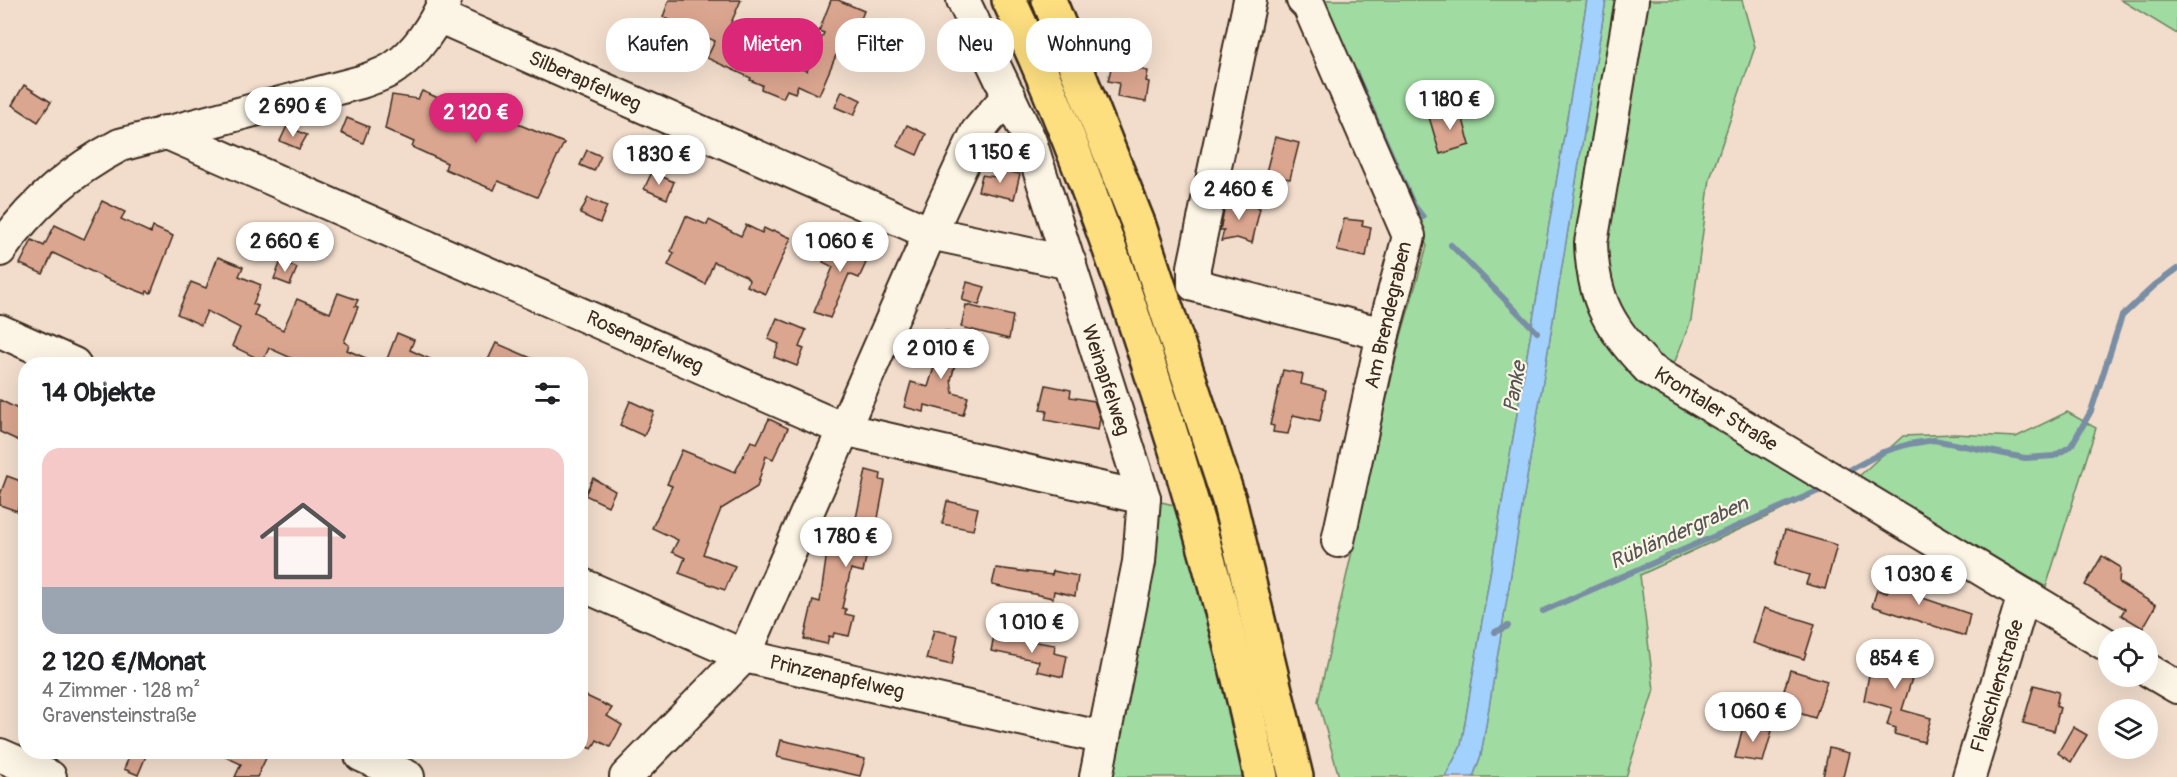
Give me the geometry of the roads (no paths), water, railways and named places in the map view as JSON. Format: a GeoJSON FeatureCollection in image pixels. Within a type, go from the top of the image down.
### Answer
{"type":"FeatureCollection","features":[{"type":"Feature","properties":{"kind":"highway"},"geometry":{"type":"LineString","coordinates":[[1010,0],[1046,78],[1113,253],[1189,489],[1245,697],[1261,777]]}},
{"type":"Feature","properties":{"kind":"highway"},"geometry":{"type":"LineString","coordinates":[[1049,0],[1138,223],[1229,500],[1296,777]]}},
{"type":"Feature","properties":{"kind":"street","name":"Weinapfelweg"},"geometry":{"type":"LineString","coordinates":[[963,0],[1030,141],[1144,498],[1139,562],[1096,777]]}},
{"type":"Feature","properties":{"kind":"street"},"geometry":{"type":"LineString","coordinates":[[1250,0],[1194,267],[1194,285],[1383,334]]}},
{"type":"Feature","properties":{"kind":"street","name":"Am Brendegraben"},"geometry":{"type":"LineString","coordinates":[[1303,0],[1309,6],[1409,236],[1383,334],[1338,541]]}},
{"type":"Feature","properties":{"kind":"street","name":"Krontaler Straße"},"geometry":{"type":"LineString","coordinates":[[1632,0],[1591,243],[1592,266],[1601,306],[1624,343],[1649,369],[2098,639]]}},
{"type":"Feature","properties":{"kind":"street"},"geometry":{"type":"LineString","coordinates":[[0,250],[17,225],[54,188],[100,156],[120,146],[165,132],[361,82],[395,68],[417,47],[442,8]]}},
{"type":"Feature","properties":{"kind":"street","name":"Silberapfelweg"},"geometry":{"type":"LineString","coordinates":[[442,8],[930,233],[1070,263]]}},
{"type":"Feature","properties":{"kind":"street"},"geometry":{"type":"LineString","coordinates":[[626,777],[744,656],[930,233],[977,132],[1009,95]]}},
{"type":"Feature","properties":{"kind":"street","name":"Rosenapfelweg"},"geometry":{"type":"LineString","coordinates":[[165,132],[843,429],[1144,498]]}},
{"type":"Feature","properties":{"kind":"street"},"geometry":{"type":"LineString","coordinates":[[0,332],[58,357]]}},
{"type":"Feature","properties":{"kind":"street","name":"Prinzenapfelweg"},"geometry":{"type":"LineString","coordinates":[[588,588],[744,656],[1104,738]]}},
{"type":"Feature","properties":{"kind":"street","name":"Flaischlenstraße"},"geometry":{"type":"LineString","coordinates":[[1969,777],[2024,595]]}},
{"type":"Feature","properties":{"kind":"street"},"geometry":{"type":"LineString","coordinates":[[2158,676],[2177,687]]}},
{"type":"Feature","properties":{"kind":"street"},"geometry":{"type":"LineString","coordinates":[[0,754],[50,777]]}},
{"type":"Feature","properties":{"kind":"street"},"geometry":{"type":"LineString","coordinates":[[370,759],[408,777]]}},
{"type":"Feature","properties":{"kind":"water"},"geometry":{"type":"Polygon","coordinates":[[[1587,0],[1606,0],[1481,755],[1473,777],[1445,777],[1461,746],[1587,0]]]}},
{"type":"Feature","properties":{"kind":"waterway"},"geometry":{"type":"LineString","coordinates":[[1355,72],[1413,204],[1423,217]]}},
{"type":"Feature","properties":{"kind":"waterway"},"geometry":{"type":"LineString","coordinates":[[1451,245],[1537,332]]}},
{"type":"Feature","properties":{"kind":"waterway","name":"Rübländergraben"},"geometry":{"type":"LineString","coordinates":[[1850,470],[1883,452],[1909,444],[1934,440],[2025,458],[2054,456],[2071,446],[2091,411],[2122,316],[2155,285],[2177,269]]}},
{"type":"Feature","properties":{"kind":"waterway","name":"Rübländergraben"},"geometry":{"type":"LineString","coordinates":[[1543,611],[1825,488]]}},
{"type":"Feature","properties":{"kind":"waterway","name":"Rübländergraben"},"geometry":{"type":"LineString","coordinates":[[1495,632],[1508,626]]}},
{"type":"Feature","properties":{"kind":"water label","name":"Panke"},"geometry":{"type":"Point","coordinates":[1515,387]}}]}
